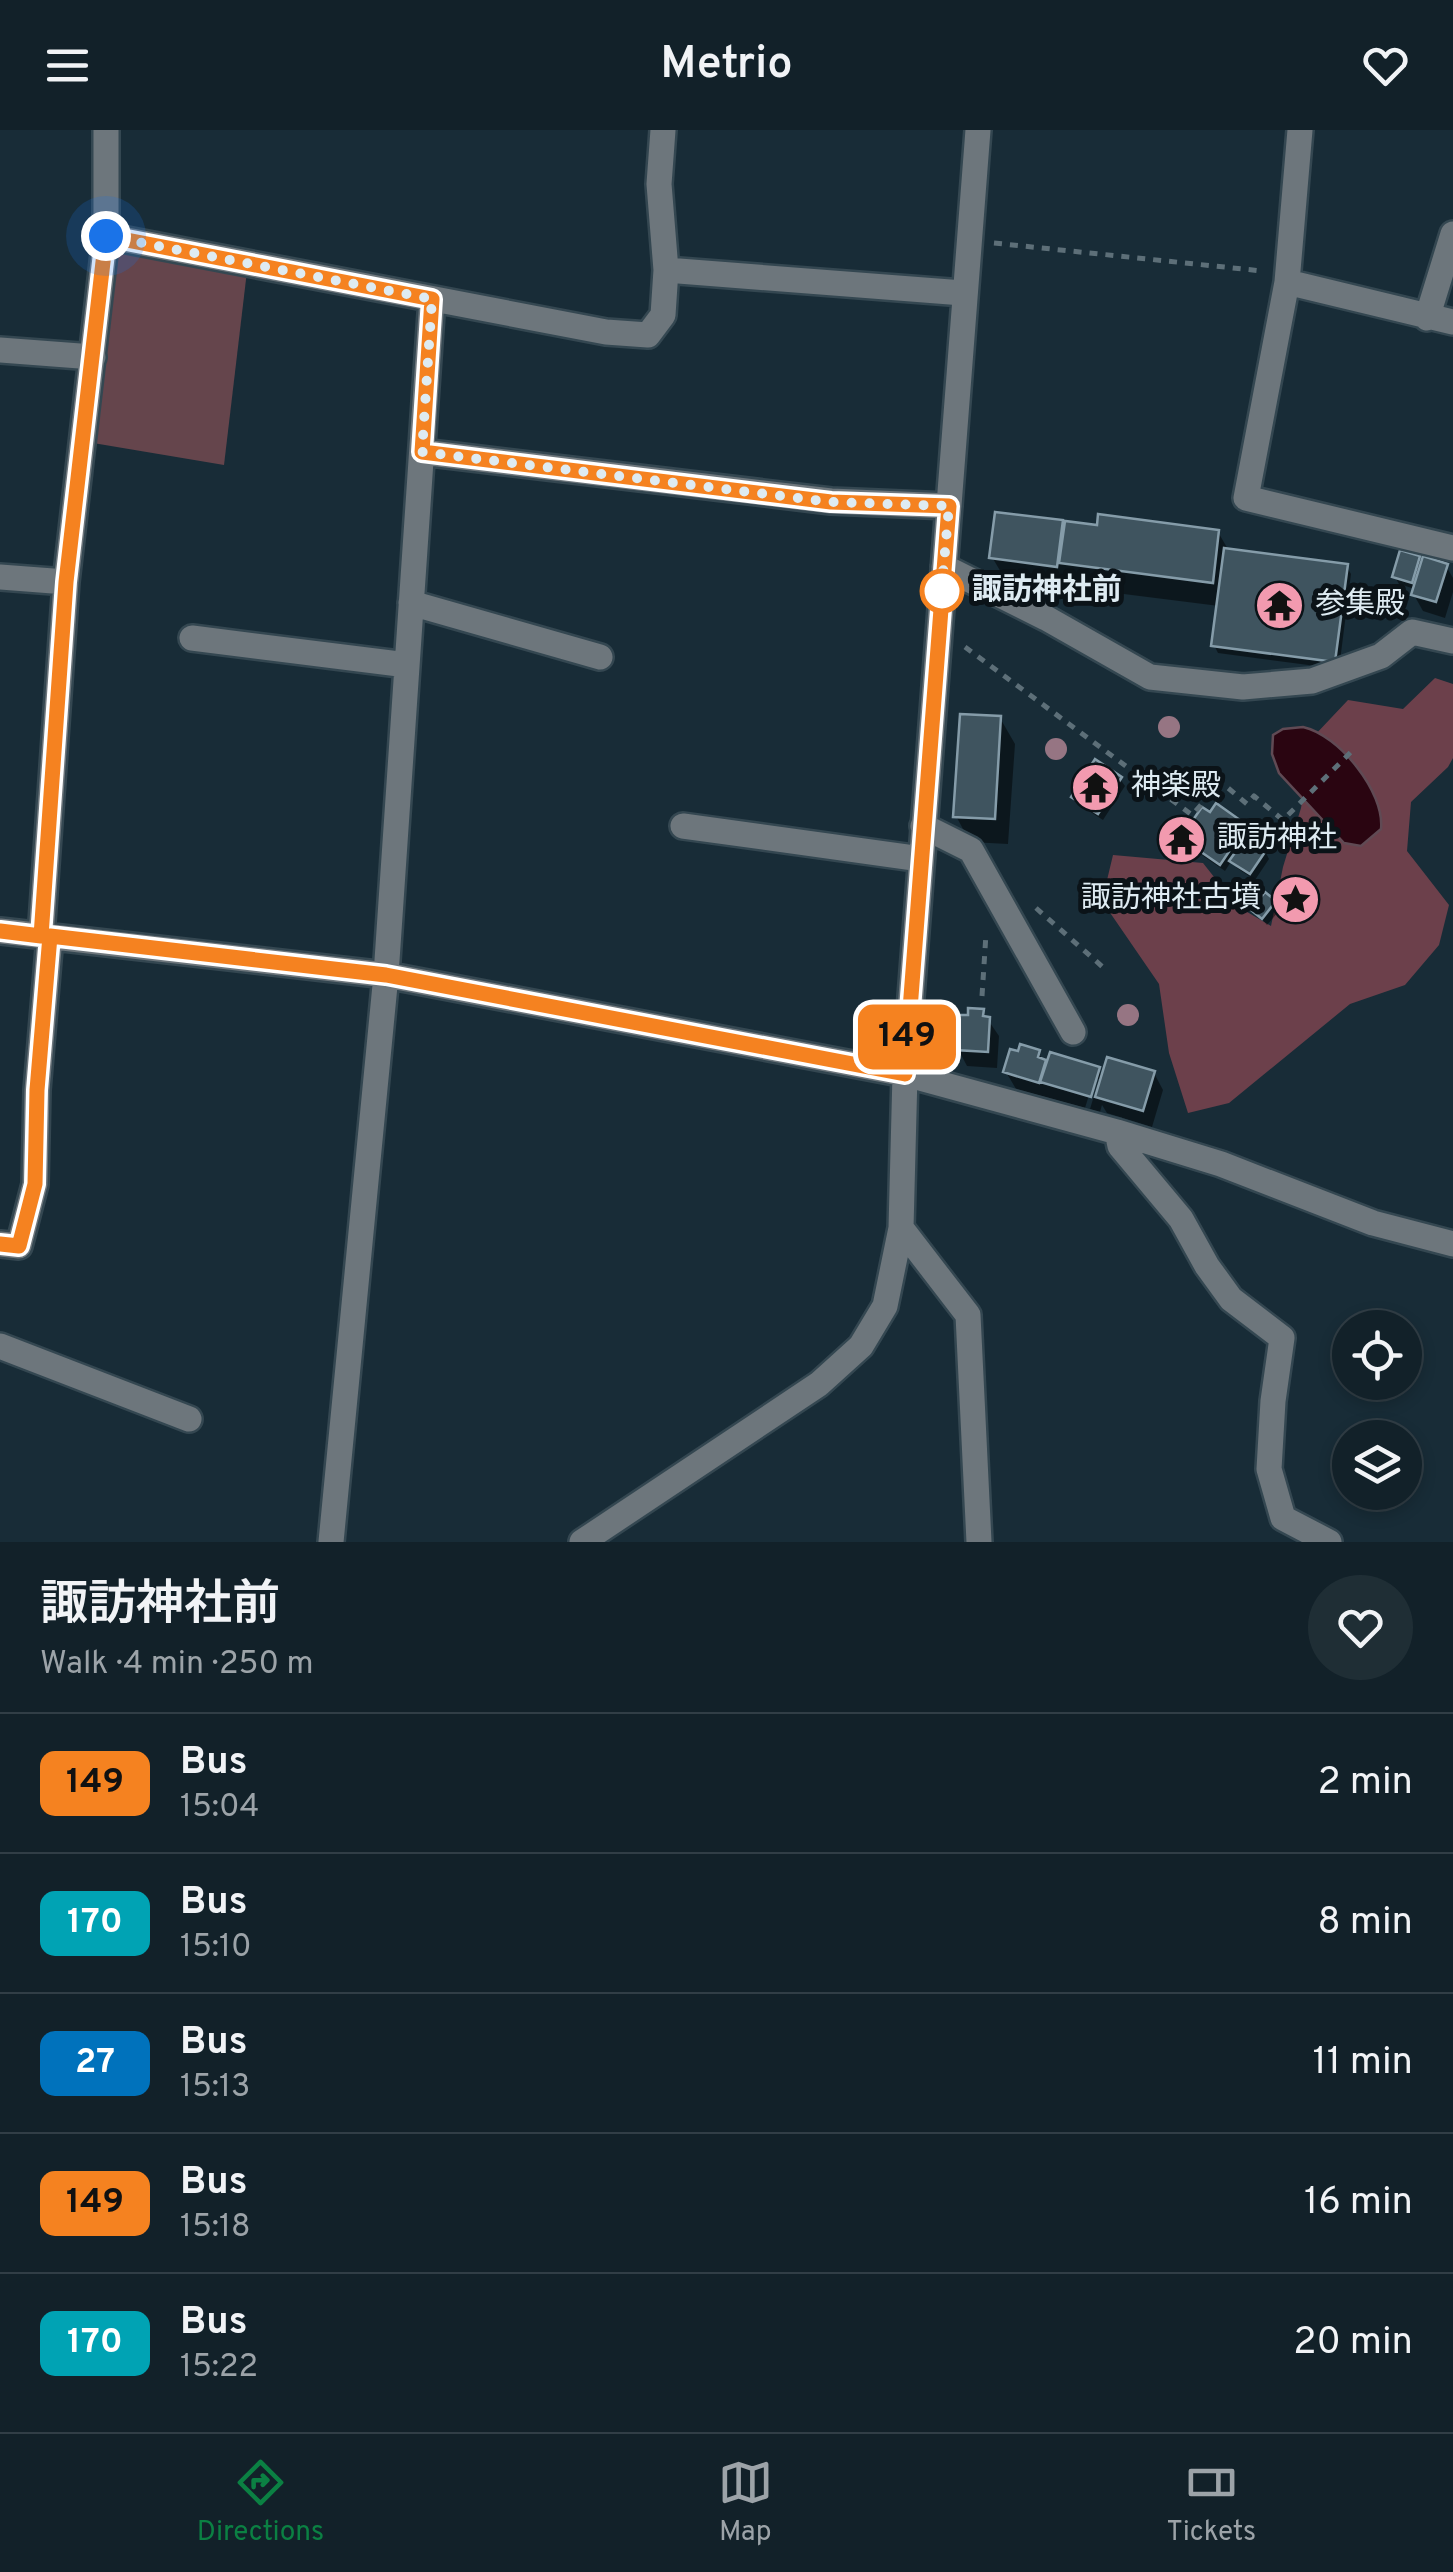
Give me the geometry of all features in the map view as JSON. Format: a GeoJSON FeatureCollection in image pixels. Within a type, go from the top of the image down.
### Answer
{"type":"FeatureCollection","features":[{"type":"Feature","properties":{"kind":"street"},"geometry":{"type":"LineString","coordinates":[[0,1244],[19,1246],[35,1184],[66,582],[106,236],[106,130]]}},
{"type":"Feature","properties":{"kind":"street"},"geometry":{"type":"LineString","coordinates":[[106,236],[606,332],[648,335],[663,315],[666,270],[659,184],[663,130]]}},
{"type":"Feature","properties":{"kind":"street"},"geometry":{"type":"LineString","coordinates":[[582,1542],[819,1384],[862,1346],[885,1306],[901,1228],[905,1074],[978,130]]}},
{"type":"Feature","properties":{"kind":"street"},"geometry":{"type":"LineString","coordinates":[[1300,130],[1287,282],[1246,498],[1453,548]]}},
{"type":"Feature","properties":{"kind":"street"},"geometry":{"type":"LineString","coordinates":[[1287,282],[1440,320],[1453,234]]}},
{"type":"Feature","properties":{"kind":"street"},"geometry":{"type":"LineString","coordinates":[[666,270],[963,293]]}},
{"type":"Feature","properties":{"kind":"street"},"geometry":{"type":"LineString","coordinates":[[331,1542],[386,975],[432,299]]}},
{"type":"Feature","properties":{"kind":"street"},"geometry":{"type":"LineString","coordinates":[[0,350],[93,357]]}},
{"type":"Feature","properties":{"kind":"street"},"geometry":{"type":"LineString","coordinates":[[422,452],[831,502],[949,506]]}},
{"type":"Feature","properties":{"kind":"street"},"geometry":{"type":"LineString","coordinates":[[944,567],[1046,618],[1150,677],[1243,687],[1312,681],[1382,656],[1412,632],[1453,641]]}},
{"type":"Feature","properties":{"kind":"street"},"geometry":{"type":"LineString","coordinates":[[0,577],[66,582]]}},
{"type":"Feature","properties":{"kind":"street"},"geometry":{"type":"LineString","coordinates":[[411,603],[600,657]]}},
{"type":"Feature","properties":{"kind":"street"},"geometry":{"type":"LineString","coordinates":[[192,638],[407,666]]}},
{"type":"Feature","properties":{"kind":"street"},"geometry":{"type":"LineString","coordinates":[[683,826],[921,859]]}},
{"type":"Feature","properties":{"kind":"street"},"geometry":{"type":"LineString","coordinates":[[924,826],[971,850],[1073,1032]]}},
{"type":"Feature","properties":{"kind":"street"},"geometry":{"type":"LineString","coordinates":[[0,931],[386,975],[905,1074],[1117,1132],[1239,1170],[1373,1223],[1453,1244]]}},
{"type":"Feature","properties":{"kind":"street"},"geometry":{"type":"LineString","coordinates":[[1117,1132],[1120,1146],[1181,1219],[1231,1299],[1282,1338],[1269,1469],[1283,1518],[1329,1542]]}},
{"type":"Feature","properties":{"kind":"street"},"geometry":{"type":"LineString","coordinates":[[901,1228],[968,1315],[979,1542]]}},
{"type":"Feature","properties":{"kind":"street"},"geometry":{"type":"LineString","coordinates":[[0,1346],[189,1419]]}},
{"type":"Feature","properties":{"kind":"path"},"geometry":{"type":"LineString","coordinates":[[972,241],[1273,272],[1287,282]]}},
{"type":"Feature","properties":{"kind":"path"},"geometry":{"type":"LineString","coordinates":[[939,627],[1192,815],[1215,788],[1222,795],[1228,788],[1247,804],[1254,796],[1283,820],[1352,751]]}},
{"type":"Feature","properties":{"kind":"path"},"geometry":{"type":"LineString","coordinates":[[982,996],[989,882]]}},
{"type":"Feature","properties":{"kind":"shaded area"},"geometry":{"type":"Polygon","coordinates":[[[112,247],[247,271],[224,465],[93,443],[112,247]]]}},
{"type":"Feature","properties":{"kind":"shaded area"},"geometry":{"type":"Polygon","coordinates":[[[1435,678],[1453,684],[1453,758],[1411,802],[1407,851],[1449,905],[1439,945],[1405,985],[1350,1004],[1229,1103],[1188,1113],[1169,1053],[1159,984],[1102,901],[1113,855],[1203,863],[1237,906],[1271,926],[1301,808],[1314,736],[1348,700],[1403,709],[1435,678]]]}},
{"type":"Feature","properties":{"kind":"shaded area"},"geometry":{"type":"Polygon","coordinates":[[[1303,727],[1317,732],[1345,753],[1376,799],[1381,829],[1361,846],[1344,843],[1279,773],[1272,754],[1273,735],[1283,729],[1303,727]]]}},
{"type":"Feature","properties":{"kind":"building"},"geometry":{"type":"Polygon","coordinates":[[[995,512],[1063,520],[1057,567],[989,558],[995,512]]]}},
{"type":"Feature","properties":{"kind":"building"},"geometry":{"type":"Polygon","coordinates":[[[1098,514],[1219,530],[1213,583],[1059,563],[1065,521],[1097,525],[1098,514]]]}},
{"type":"Feature","properties":{"kind":"building","name":"参集殿"},"geometry":{"type":"Polygon","coordinates":[[[1224,548],[1348,564],[1335,662],[1211,646],[1224,548]]]}},
{"type":"Feature","properties":{"kind":"building"},"geometry":{"type":"Polygon","coordinates":[[[1400,550],[1420,556],[1412,583],[1392,577],[1400,550]]]}},
{"type":"Feature","properties":{"kind":"building"},"geometry":{"type":"Polygon","coordinates":[[[1423,556],[1448,564],[1436,602],[1411,595],[1423,556]]]}},
{"type":"Feature","properties":{"kind":"building"},"geometry":{"type":"Polygon","coordinates":[[[960,714],[1001,716],[995,819],[953,817],[960,714]]]}},
{"type":"Feature","properties":{"kind":"building","name":"神楽殿"},"geometry":{"type":"Polygon","coordinates":[[[1095,759],[1122,777],[1098,814],[1071,797],[1095,759]]]}},
{"type":"Feature","properties":{"kind":"building","name":"諏訪神社"},"geometry":{"type":"Polygon","coordinates":[[[1216,803],[1247,825],[1220,865],[1188,843],[1194,835],[1186,830],[1202,807],[1210,812],[1216,803]]]}},
{"type":"Feature","properties":{"kind":"building"},"geometry":{"type":"Polygon","coordinates":[[[1247,836],[1267,849],[1250,874],[1229,861],[1247,836]]]}},
{"type":"Feature","properties":{"kind":"building"},"geometry":{"type":"Polygon","coordinates":[[[1265,892],[1276,901],[1262,919],[1251,910],[1265,892]]]}},
{"type":"Feature","properties":{"kind":"building"},"geometry":{"type":"Polygon","coordinates":[[[968,1008],[984,1009],[983,1016],[990,1017],[988,1052],[955,1050],[957,1015],[968,1015],[968,1008]]]}},
{"type":"Feature","properties":{"kind":"building"},"geometry":{"type":"Polygon","coordinates":[[[1020,1044],[1040,1050],[1038,1057],[1046,1060],[1039,1083],[1003,1072],[1010,1049],[1018,1051],[1020,1044]]]}},
{"type":"Feature","properties":{"kind":"building"},"geometry":{"type":"Polygon","coordinates":[[[1050,1052],[1100,1067],[1091,1097],[1040,1082],[1050,1052]]]}},
{"type":"Feature","properties":{"kind":"building"},"geometry":{"type":"Polygon","coordinates":[[[1107,1057],[1155,1071],[1143,1111],[1095,1097],[1107,1057]]]}},
{"type":"Feature","properties":{"kind":"bus line","name":"149"},"geometry":{"type":"LineString","coordinates":[[0,931],[41,936],[66,582],[106,236],[432,299],[422,452],[831,502],[949,506],[905,1074],[386,975],[50,936],[37,1090],[35,1184],[19,1246],[0,1244]]}},
{"type":"Feature","properties":{"kind":"place","name":"諏訪神社前"},"geometry":{"type":"Point","coordinates":[942,591]}},
{"type":"Feature","properties":{"kind":"place","name":"参集殿"},"geometry":{"type":"Point","coordinates":[1280,605]}},
{"type":"Feature","properties":{"kind":"place","name":"神楽殿"},"geometry":{"type":"Point","coordinates":[1096,787]}},
{"type":"Feature","properties":{"kind":"place","name":"諏訪神社"},"geometry":{"type":"Point","coordinates":[1182,839]}},
{"type":"Feature","properties":{"kind":"place","name":"諏訪神社古墳"},"geometry":{"type":"Point","coordinates":[1296,899]}},
{"type":"Feature","properties":{"kind":"route"},"geometry":{"type":"LineString","coordinates":[[106,236],[432,299],[422,452],[831,502],[949,506],[941,597],[942,591]]}}]}
